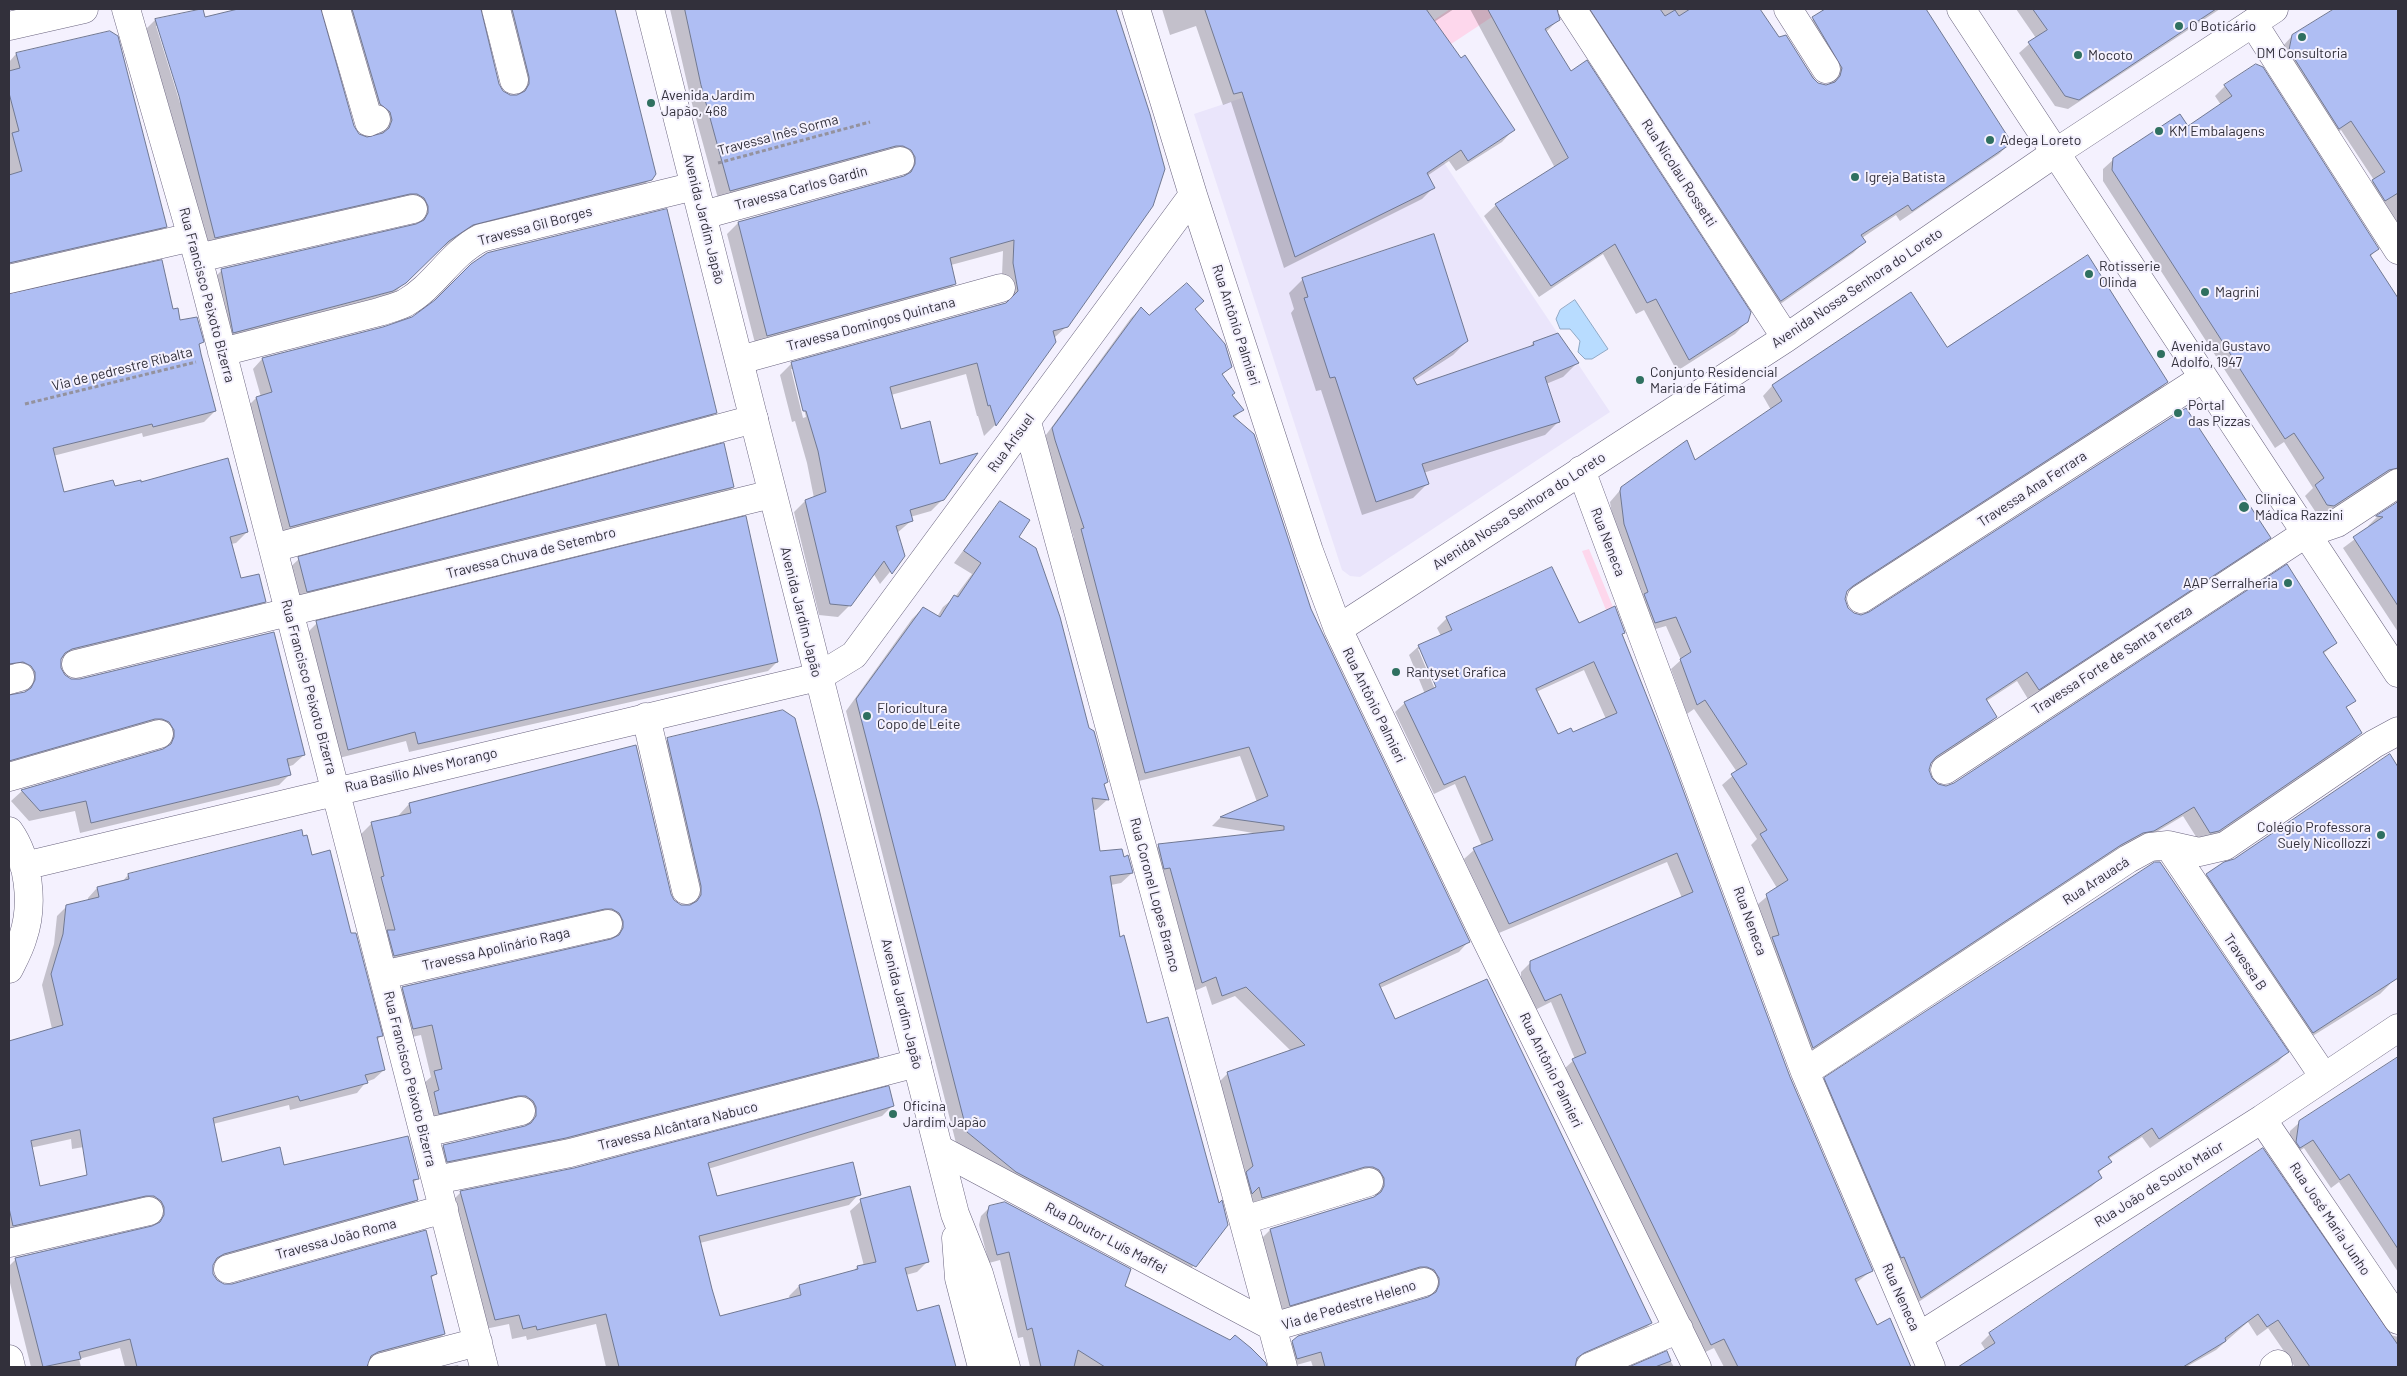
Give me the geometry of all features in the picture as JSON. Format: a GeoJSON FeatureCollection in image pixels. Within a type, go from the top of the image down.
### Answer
{"type":"FeatureCollection","features":[{"type":"Feature","properties":{"kind":"street"},"geometry":{"type":"LineString","coordinates":[[9,26],[84,9]]}},
{"type":"Feature","properties":{"kind":"street","name":"Rua Francisco Peixoto Bizerra"},"geometry":{"type":"LineString","coordinates":[[126,9],[195,247],[481,1354]]}},
{"type":"Feature","properties":{"kind":"street"},"geometry":{"type":"LineString","coordinates":[[336,9],[369,122],[376,119]]}},
{"type":"Feature","properties":{"kind":"street"},"geometry":{"type":"LineString","coordinates":[[496,9],[514,80]]}},
{"type":"Feature","properties":{"kind":"street","name":"Avenida Jardim Japão"},"geometry":{"type":"LineString","coordinates":[[650,9],[955,1214],[979,1274],[1006,1367]]}},
{"type":"Feature","properties":{"kind":"street","name":"Rua Antônio Palmieri"},"geometry":{"type":"LineString","coordinates":[[1136,9],[1193,195],[1310,551],[1338,629],[1490,946],[1698,1367]]}},
{"type":"Feature","properties":{"kind":"street","name":"Rua Nicolau Rossetti"},"geometry":{"type":"LineString","coordinates":[[1572,9],[1786,338]]}},
{"type":"Feature","properties":{"kind":"street"},"geometry":{"type":"LineString","coordinates":[[1788,9],[1826,69]]}},
{"type":"Feature","properties":{"kind":"street"},"geometry":{"type":"LineString","coordinates":[[1961,9],[2398,673]]}},
{"type":"Feature","properties":{"kind":"street"},"geometry":{"type":"LineString","coordinates":[[2262,14],[2398,250]]}},
{"type":"Feature","properties":{"kind":"street","name":"Avenida Nossa Senhora do Loreto"},"geometry":{"type":"LineString","coordinates":[[1338,629],[1786,338],[2055,153],[2262,14]]}},
{"type":"Feature","properties":{"kind":"street","name":"Travessa Carlos Gardin"},"geometry":{"type":"LineString","coordinates":[[702,215],[900,162]]}},
{"type":"Feature","properties":{"kind":"street","name":"Travessa Gil Borges"},"geometry":{"type":"LineString","coordinates":[[222,352],[404,304],[434,279],[466,246],[481,238],[693,178]]}},
{"type":"Feature","properties":{"kind":"street","name":"Rua Arisuel"},"geometry":{"type":"LineString","coordinates":[[818,677],[854,656],[1193,195]]}},
{"type":"Feature","properties":{"kind":"street"},"geometry":{"type":"LineString","coordinates":[[9,279],[413,209]]}},
{"type":"Feature","properties":{"kind":"street","name":"Travessa Domingos Quintana"},"geometry":{"type":"LineString","coordinates":[[740,360],[1002,288]]}},
{"type":"Feature","properties":{"kind":"street","name":"Travessa Ana Ferrara"},"geometry":{"type":"LineString","coordinates":[[1861,599],[2203,378]]}},
{"type":"Feature","properties":{"kind":"street"},"geometry":{"type":"LineString","coordinates":[[273,548],[754,419]]}},
{"type":"Feature","properties":{"kind":"street","name":"Rua Coronel Lopes Branco"},"geometry":{"type":"LineString","coordinates":[[1027,422],[1283,1367]]}},
{"type":"Feature","properties":{"kind":"street","name":"Rua Neneca"},"geometry":{"type":"LineString","coordinates":[[1581,470],[1805,1072],[1931,1367]]}},
{"type":"Feature","properties":{"kind":"street","name":"Travessa Forte de Santa Tereza"},"geometry":{"type":"LineString","coordinates":[[1945,770],[2305,534],[2337,523],[2398,483]]}},
{"type":"Feature","properties":{"kind":"street","name":"Travessa Chuva de Setembro"},"geometry":{"type":"LineString","coordinates":[[76,664],[772,494]]}},
{"type":"Feature","properties":{"kind":"street","name":"Rua Basílio Alves Morango"},"geometry":{"type":"LineString","coordinates":[[24,866],[818,677]]}},
{"type":"Feature","properties":{"kind":"street"},"geometry":{"type":"LineString","coordinates":[[646,717],[686,890]]}},
{"type":"Feature","properties":{"kind":"street","name":"Rua Arauacá"},"geometry":{"type":"LineString","coordinates":[[1805,1072],[2128,859],[2150,847],[2168,845],[2199,852],[2225,846],[2374,744],[2398,731]]}},
{"type":"Feature","properties":{"kind":"street"},"geometry":{"type":"LineString","coordinates":[[9,777],[159,734]]}},
{"type":"Feature","properties":{"kind":"street"},"geometry":{"type":"LineString","coordinates":[[9,831],[24,866],[29,901],[24,936],[9,969]]}},
{"type":"Feature","properties":{"kind":"street","name":"Travessa B"},"geometry":{"type":"LineString","coordinates":[[2168,845],[2324,1077]]}},
{"type":"Feature","properties":{"kind":"street","name":"Travessa Apolinário Raga"},"geometry":{"type":"LineString","coordinates":[[383,975],[608,924]]}},
{"type":"Feature","properties":{"kind":"street","name":"Rua João de Souto Maior"},"geometry":{"type":"LineString","coordinates":[[1918,1337],[2262,1119],[2398,1028]]}},
{"type":"Feature","properties":{"kind":"street","name":"Travessa Alcântara Nabuco"},"geometry":{"type":"LineString","coordinates":[[436,1180],[570,1153],[917,1063]]}},
{"type":"Feature","properties":{"kind":"street"},"geometry":{"type":"LineString","coordinates":[[424,1133],[521,1111]]}},
{"type":"Feature","properties":{"kind":"street","name":"Rua José Maria Junho"},"geometry":{"type":"LineString","coordinates":[[2262,1119],[2398,1320]]}},
{"type":"Feature","properties":{"kind":"street","name":"Rua Doutor Luís Maffei"},"geometry":{"type":"LineString","coordinates":[[939,1148],[1273,1327]]}},
{"type":"Feature","properties":{"kind":"street"},"geometry":{"type":"LineString","coordinates":[[1244,1220],[1369,1182]]}},
{"type":"Feature","properties":{"kind":"street","name":"Travessa João Roma"},"geometry":{"type":"LineString","coordinates":[[228,1268],[444,1209]]}},
{"type":"Feature","properties":{"kind":"street"},"geometry":{"type":"LineString","coordinates":[[9,1243],[149,1211]]}},
{"type":"Feature","properties":{"kind":"street","name":"Avenida Jardim Japão"},"geometry":{"type":"LineString","coordinates":[[955,1214],[959,1278],[982,1367]]}},
{"type":"Feature","properties":{"kind":"street","name":"Via de Pedestre Heleno"},"geometry":{"type":"LineString","coordinates":[[1273,1327],[1424,1282]]}},
{"type":"Feature","properties":{"kind":"street"},"geometry":{"type":"LineString","coordinates":[[1590,1367],[1679,1329]]}},
{"type":"Feature","properties":{"kind":"street"},"geometry":{"type":"LineString","coordinates":[[382,1367],[481,1354]]}},
{"type":"Feature","properties":{"kind":"street"},"geometry":{"type":"LineString","coordinates":[[9,1358],[11,1367]]}},
{"type":"Feature","properties":{"kind":"path","name":"Travessa Inês Sorma"},"geometry":{"type":"LineString","coordinates":[[693,178],[870,122]]}},
{"type":"Feature","properties":{"kind":"path","name":"Via de pedrestre Ribalta"},"geometry":{"type":"LineString","coordinates":[[25,404],[207,360],[222,352]]}},
{"type":"Feature","properties":{"kind":"shaded area"},"geometry":{"type":"Polygon","coordinates":[[[1450,9],[1488,9],[1492,17],[1442,50],[1425,26],[1450,9]]]}},
{"type":"Feature","properties":{"kind":"shaded area"},"geometry":{"type":"Polygon","coordinates":[[[1370,55],[1375,59],[1610,412],[1360,577],[1350,576],[1342,570],[1194,114],[1370,55]]]}},
{"type":"Feature","properties":{"kind":"shaded area"},"geometry":{"type":"Polygon","coordinates":[[[1589,549],[1613,607],[1606,610],[1582,551],[1589,549]]]}},
{"type":"Feature","properties":{"kind":"water"},"geometry":{"type":"Polygon","coordinates":[[[1575,300],[1608,349],[1592,359],[1585,359],[1578,352],[1580,341],[1570,329],[1560,329],[1556,319],[1560,310],[1575,300]]]}},
{"type":"Feature","properties":{"kind":"building"},"geometry":{"type":"Polygon","coordinates":[[[203,9],[205,17],[238,9],[321,9],[354,126],[359,134],[367,137],[383,133],[389,128],[392,120],[390,112],[380,104],[352,9],[481,9],[499,84],[503,91],[510,95],[517,95],[525,91],[529,84],[529,77],[512,9],[615,9],[656,174],[652,180],[473,225],[449,241],[406,283],[393,291],[233,333],[221,269],[416,224],[424,220],[428,213],[428,206],[424,198],[417,194],[410,194],[215,238],[179,96],[155,19],[203,9]]]}},
{"type":"Feature","properties":{"kind":"building"},"geometry":{"type":"Polygon","coordinates":[[[685,9],[1116,9],[1150,114],[1165,169],[1153,206],[1068,327],[1053,331],[1056,342],[996,426],[990,405],[988,406],[977,363],[890,387],[901,429],[930,421],[940,464],[978,453],[944,500],[910,510],[913,521],[896,526],[905,556],[892,574],[884,561],[851,606],[830,604],[805,500],[826,492],[818,451],[806,411],[803,411],[791,362],[1006,303],[1018,291],[1013,263],[1014,240],[950,258],[956,284],[767,336],[738,222],[904,176],[911,172],[915,164],[915,157],[911,150],[903,146],[896,146],[730,191],[701,85],[685,9]]]}},
{"type":"Feature","properties":{"kind":"building"},"geometry":{"type":"Polygon","coordinates":[[[1205,9],[1426,9],[1461,58],[1465,55],[1515,130],[1468,161],[1461,150],[1427,173],[1435,188],[1295,257],[1242,92],[1234,94],[1205,9]]]}},
{"type":"Feature","properties":{"kind":"building"},"geometry":{"type":"Polygon","coordinates":[[[1488,9],[1557,9],[1560,20],[1545,29],[1571,71],[1587,60],[1751,312],[1748,322],[1689,360],[1656,299],[1647,303],[1615,244],[1551,286],[1495,204],[1568,158],[1488,9]]]}},
{"type":"Feature","properties":{"kind":"building"},"geometry":{"type":"Polygon","coordinates":[[[1590,9],[1660,9],[1665,16],[1675,10],[1679,16],[1690,9],[1760,9],[1779,37],[1786,35],[1813,78],[1818,83],[1826,85],[1835,82],[1840,76],[1842,68],[1812,17],[1825,9],[1926,9],[2012,143],[1912,211],[1908,205],[1861,235],[1866,242],[1781,301],[1590,9]]]}},
{"type":"Feature","properties":{"kind":"building"},"geometry":{"type":"Polygon","coordinates":[[[2033,9],[2216,9],[2079,100],[2065,96],[2028,42],[2047,30],[2033,9]]]}},
{"type":"Feature","properties":{"kind":"building"},"geometry":{"type":"Polygon","coordinates":[[[2334,9],[2398,9],[2398,193],[2385,201],[2372,180],[2385,172],[2351,121],[2339,129],[2289,50],[2292,35],[2334,9]]]}},
{"type":"Feature","properties":{"kind":"building"},"geometry":{"type":"Polygon","coordinates":[[[110,31],[118,36],[167,227],[9,263],[9,175],[22,171],[12,133],[19,131],[9,93],[9,71],[20,68],[16,53],[110,31]]]}},
{"type":"Feature","properties":{"kind":"building"},"geometry":{"type":"Polygon","coordinates":[[[2256,64],[2263,67],[2379,249],[2370,255],[2398,298],[2398,468],[2389,470],[2334,506],[2327,505],[2315,485],[2324,478],[2294,433],[2285,439],[2112,170],[2113,158],[2180,114],[2188,126],[2232,96],[2224,85],[2256,64]]]}},
{"type":"Feature","properties":{"kind":"building"},"geometry":{"type":"Polygon","coordinates":[[[667,209],[717,413],[290,527],[256,397],[272,392],[262,358],[383,327],[412,317],[435,300],[471,264],[487,253],[667,209]]]}},
{"type":"Feature","properties":{"kind":"building"},"geometry":{"type":"Polygon","coordinates":[[[1434,234],[1468,341],[1413,378],[1417,385],[1534,345],[1533,342],[1558,333],[1579,363],[1545,377],[1560,422],[1422,464],[1429,484],[1376,502],[1335,377],[1330,378],[1304,298],[1308,297],[1302,278],[1434,234]]]}},
{"type":"Feature","properties":{"kind":"building"},"geometry":{"type":"Polygon","coordinates":[[[2088,255],[2168,382],[1853,586],[1847,591],[1845,599],[1848,608],[1854,613],[1861,615],[1869,612],[2186,408],[2271,538],[2039,690],[2027,672],[1986,699],[1997,717],[1936,757],[1931,763],[1929,770],[1932,778],[1938,784],[1946,786],[1954,783],[2287,564],[2337,643],[2323,652],[2356,701],[2346,707],[2362,733],[2219,831],[2210,833],[2194,807],[2154,831],[2143,833],[2121,845],[1813,1048],[1772,937],[1779,935],[1766,894],[1788,880],[1760,834],[1767,830],[1731,774],[1747,764],[1705,700],[1697,705],[1680,659],[1691,652],[1676,617],[1655,623],[1644,594],[1648,592],[1624,524],[1621,487],[1687,440],[1695,460],[1782,401],[1772,385],[1911,292],[1947,347],[2088,255]]]}},
{"type":"Feature","properties":{"kind":"building"},"geometry":{"type":"Polygon","coordinates":[[[162,260],[173,309],[178,308],[180,320],[197,317],[204,342],[199,344],[201,354],[216,411],[153,427],[152,424],[53,448],[64,492],[113,480],[115,486],[141,480],[141,482],[228,458],[248,532],[230,537],[241,578],[259,574],[266,602],[72,649],[65,653],[61,659],[61,668],[65,675],[71,679],[80,679],[274,632],[305,755],[287,759],[291,775],[91,823],[86,801],[40,811],[21,790],[163,749],[171,744],[174,730],[169,722],[155,719],[9,761],[9,695],[25,692],[31,688],[35,680],[35,672],[31,666],[23,662],[9,664],[9,294],[162,260]]]}},
{"type":"Feature","properties":{"kind":"building"},"geometry":{"type":"Polygon","coordinates":[[[1187,283],[1204,301],[1195,309],[1225,344],[1232,367],[1222,374],[1235,393],[1232,395],[1244,410],[1233,416],[1254,434],[1311,609],[1470,942],[1379,984],[1395,1019],[1487,979],[1652,1323],[1584,1353],[1577,1358],[1575,1367],[1325,1367],[1321,1352],[1297,1359],[1292,1341],[1298,1336],[1428,1297],[1436,1292],[1439,1278],[1434,1270],[1420,1267],[1290,1306],[1270,1229],[1374,1197],[1381,1192],[1384,1186],[1384,1178],[1379,1170],[1373,1167],[1365,1167],[1262,1198],[1259,1187],[1252,1194],[1246,1172],[1253,1166],[1227,1072],[1305,1045],[1246,987],[1222,996],[1216,977],[1202,983],[1170,868],[1164,869],[1158,844],[1284,830],[1284,826],[1220,817],[1268,796],[1249,747],[1145,773],[1081,529],[1084,528],[1055,440],[1052,428],[1141,307],[1149,315],[1187,283]]]}},
{"type":"Feature","properties":{"kind":"building"},"geometry":{"type":"Polygon","coordinates":[[[724,443],[734,487],[307,592],[298,557],[724,443]]]}},
{"type":"Feature","properties":{"kind":"building"},"geometry":{"type":"Polygon","coordinates":[[[1000,501],[1030,520],[1019,537],[1036,548],[1060,617],[1089,728],[1094,731],[1108,782],[1104,784],[1109,800],[1092,798],[1100,851],[1122,849],[1124,857],[1128,855],[1133,873],[1110,876],[1120,937],[1124,935],[1147,1023],[1168,1017],[1219,1203],[1222,1200],[1228,1225],[1196,1267],[1016,1172],[967,1132],[856,699],[923,607],[940,617],[954,595],[958,597],[981,563],[964,551],[1000,501]]]}},
{"type":"Feature","properties":{"kind":"building"},"geometry":{"type":"Polygon","coordinates":[[[2398,502],[2398,606],[2353,537],[2383,517],[2376,516],[2398,502]]]}},
{"type":"Feature","properties":{"kind":"building"},"geometry":{"type":"Polygon","coordinates":[[[746,516],[778,662],[418,744],[415,732],[348,750],[316,621],[746,516]]]}},
{"type":"Feature","properties":{"kind":"building"},"geometry":{"type":"Polygon","coordinates":[[[1552,567],[1579,623],[1615,606],[1625,633],[1622,634],[1669,752],[1790,1077],[1873,1271],[1855,1279],[1877,1325],[1890,1318],[1911,1367],[1738,1367],[1724,1339],[1711,1345],[1572,1059],[1586,1053],[1561,994],[1545,1001],[1530,970],[1530,961],[1693,892],[1677,853],[1509,924],[1473,848],[1493,840],[1465,776],[1444,785],[1404,702],[1436,687],[1418,645],[1452,630],[1446,617],[1552,567]],[[1594,662],[1536,689],[1558,734],[1571,728],[1573,732],[1617,713],[1594,662]]]}},
{"type":"Feature","properties":{"kind":"building"},"geometry":{"type":"Polygon","coordinates":[[[783,710],[795,718],[879,1057],[566,1138],[447,1162],[443,1145],[525,1126],[531,1123],[536,1116],[536,1107],[533,1101],[526,1096],[518,1096],[439,1114],[434,1092],[439,1090],[434,1071],[442,1069],[432,1025],[413,1029],[402,987],[611,939],[619,935],[623,928],[623,921],[619,913],[612,909],[605,909],[394,956],[387,930],[395,930],[381,877],[384,876],[371,822],[411,813],[409,803],[636,745],[671,894],[674,900],[681,905],[690,905],[697,901],[701,895],[701,886],[667,738],[783,710]]]}},
{"type":"Feature","properties":{"kind":"building"},"geometry":{"type":"Polygon","coordinates":[[[2390,754],[2398,767],[2398,978],[2313,1033],[2206,874],[2224,862],[2234,859],[2390,754]]]}},
{"type":"Feature","properties":{"kind":"building"},"geometry":{"type":"Polygon","coordinates":[[[302,830],[303,836],[307,835],[312,855],[330,850],[351,933],[356,933],[383,1036],[377,1037],[385,1070],[365,1075],[368,1083],[300,1101],[298,1096],[213,1118],[222,1162],[280,1147],[284,1165],[408,1136],[419,1179],[413,1180],[418,1200],[224,1254],[217,1258],[213,1265],[213,1274],[217,1280],[224,1284],[232,1284],[426,1230],[437,1274],[431,1276],[445,1334],[378,1352],[371,1356],[367,1367],[137,1367],[130,1339],[79,1352],[81,1359],[43,1367],[15,1258],[152,1226],[160,1222],[164,1215],[164,1207],[161,1201],[154,1196],[146,1196],[13,1226],[9,1208],[9,1041],[63,1025],[51,974],[63,934],[66,905],[99,897],[97,887],[129,879],[128,874],[302,830]],[[80,1130],[31,1141],[40,1186],[87,1175],[80,1130]]]}},
{"type":"Feature","properties":{"kind":"building"},"geometry":{"type":"Polygon","coordinates":[[[2155,862],[2160,862],[2289,1052],[2159,1139],[2152,1128],[2108,1157],[2112,1162],[2098,1171],[2102,1178],[1921,1298],[1904,1257],[1901,1258],[1824,1078],[2155,862]]]}},
{"type":"Feature","properties":{"kind":"building"},"geometry":{"type":"Polygon","coordinates":[[[2398,1057],[2398,1249],[2349,1174],[2340,1180],[2313,1140],[2300,1148],[2296,1142],[2299,1121],[2398,1057]]]}},
{"type":"Feature","properties":{"kind":"building"},"geometry":{"type":"Polygon","coordinates":[[[889,1086],[894,1106],[708,1163],[717,1196],[853,1162],[861,1195],[699,1236],[720,1316],[801,1295],[799,1285],[858,1269],[857,1266],[876,1262],[860,1199],[910,1186],[929,1262],[905,1268],[917,1311],[939,1305],[956,1367],[619,1367],[606,1314],[537,1330],[536,1326],[523,1329],[519,1315],[495,1320],[460,1191],[574,1168],[889,1086]]]}},
{"type":"Feature","properties":{"kind":"building"},"geometry":{"type":"Polygon","coordinates":[[[2263,1148],[2398,1345],[2398,1367],[2310,1367],[2278,1320],[2267,1327],[2258,1314],[2225,1338],[2226,1341],[2183,1367],[1958,1367],[1995,1343],[1989,1333],[2263,1148]]]}},
{"type":"Feature","properties":{"kind":"building"},"geometry":{"type":"Polygon","coordinates":[[[1005,1202],[1131,1269],[1125,1286],[1230,1340],[1235,1335],[1266,1363],[1267,1367],[1105,1367],[1078,1350],[1074,1367],[1041,1367],[1032,1328],[1027,1330],[1009,1252],[997,1255],[987,1215],[989,1206],[1005,1202]]]}},
{"type":"Feature","properties":{"kind":"building"},"geometry":{"type":"Polygon","coordinates":[[[1667,1351],[1671,1361],[1655,1367],[1629,1367],[1667,1351]]]}},
{"type":"Feature","properties":{"kind":"place","name":"O Boticário"},"geometry":{"type":"Point","coordinates":[2179,26]}},
{"type":"Feature","properties":{"kind":"place","name":"DM Consultoria"},"geometry":{"type":"Point","coordinates":[2302,37]}},
{"type":"Feature","properties":{"kind":"place","name":"Mocoto"},"geometry":{"type":"Point","coordinates":[2078,55]}},
{"type":"Feature","properties":{"kind":"place","name":"Avenida Jardim Japão, 468"},"geometry":{"type":"Point","coordinates":[651,103]}},
{"type":"Feature","properties":{"kind":"place","name":"KM Embalagens"},"geometry":{"type":"Point","coordinates":[2159,131]}},
{"type":"Feature","properties":{"kind":"place","name":"Adega Loreto"},"geometry":{"type":"Point","coordinates":[1990,140]}},
{"type":"Feature","properties":{"kind":"place","name":"Igreja Batista"},"geometry":{"type":"Point","coordinates":[1855,177]}},
{"type":"Feature","properties":{"kind":"place","name":"Rotisserie Olinda"},"geometry":{"type":"Point","coordinates":[2089,274]}},
{"type":"Feature","properties":{"kind":"place","name":"Magrini"},"geometry":{"type":"Point","coordinates":[2205,292]}},
{"type":"Feature","properties":{"kind":"place","name":"Avenida Gustavo Adolfo, 1947"},"geometry":{"type":"Point","coordinates":[2161,354]}},
{"type":"Feature","properties":{"kind":"place","name":"Conjunto Residencial Maria de Fátima"},"geometry":{"type":"Point","coordinates":[1640,380]}},
{"type":"Feature","properties":{"kind":"place","name":"Portal das Pizzas"},"geometry":{"type":"Point","coordinates":[2178,413]}},
{"type":"Feature","properties":{"kind":"place","name":"Clinica Mádica Razzini"},"geometry":{"type":"Point","coordinates":[2244,507]}},
{"type":"Feature","properties":{"kind":"place","name":"AAP Serralheria"},"geometry":{"type":"Point","coordinates":[2288,583]}},
{"type":"Feature","properties":{"kind":"place","name":"Rantyset Grafica"},"geometry":{"type":"Point","coordinates":[1396,672]}},
{"type":"Feature","properties":{"kind":"place","name":"Floricultura Copo de Leite"},"geometry":{"type":"Point","coordinates":[867,716]}},
{"type":"Feature","properties":{"kind":"place","name":"Colégio Professora Suely Nicollozzi"},"geometry":{"type":"Point","coordinates":[2381,835]}},
{"type":"Feature","properties":{"kind":"place","name":"Oficina Jardim Japão"},"geometry":{"type":"Point","coordinates":[893,1114]}}]}
